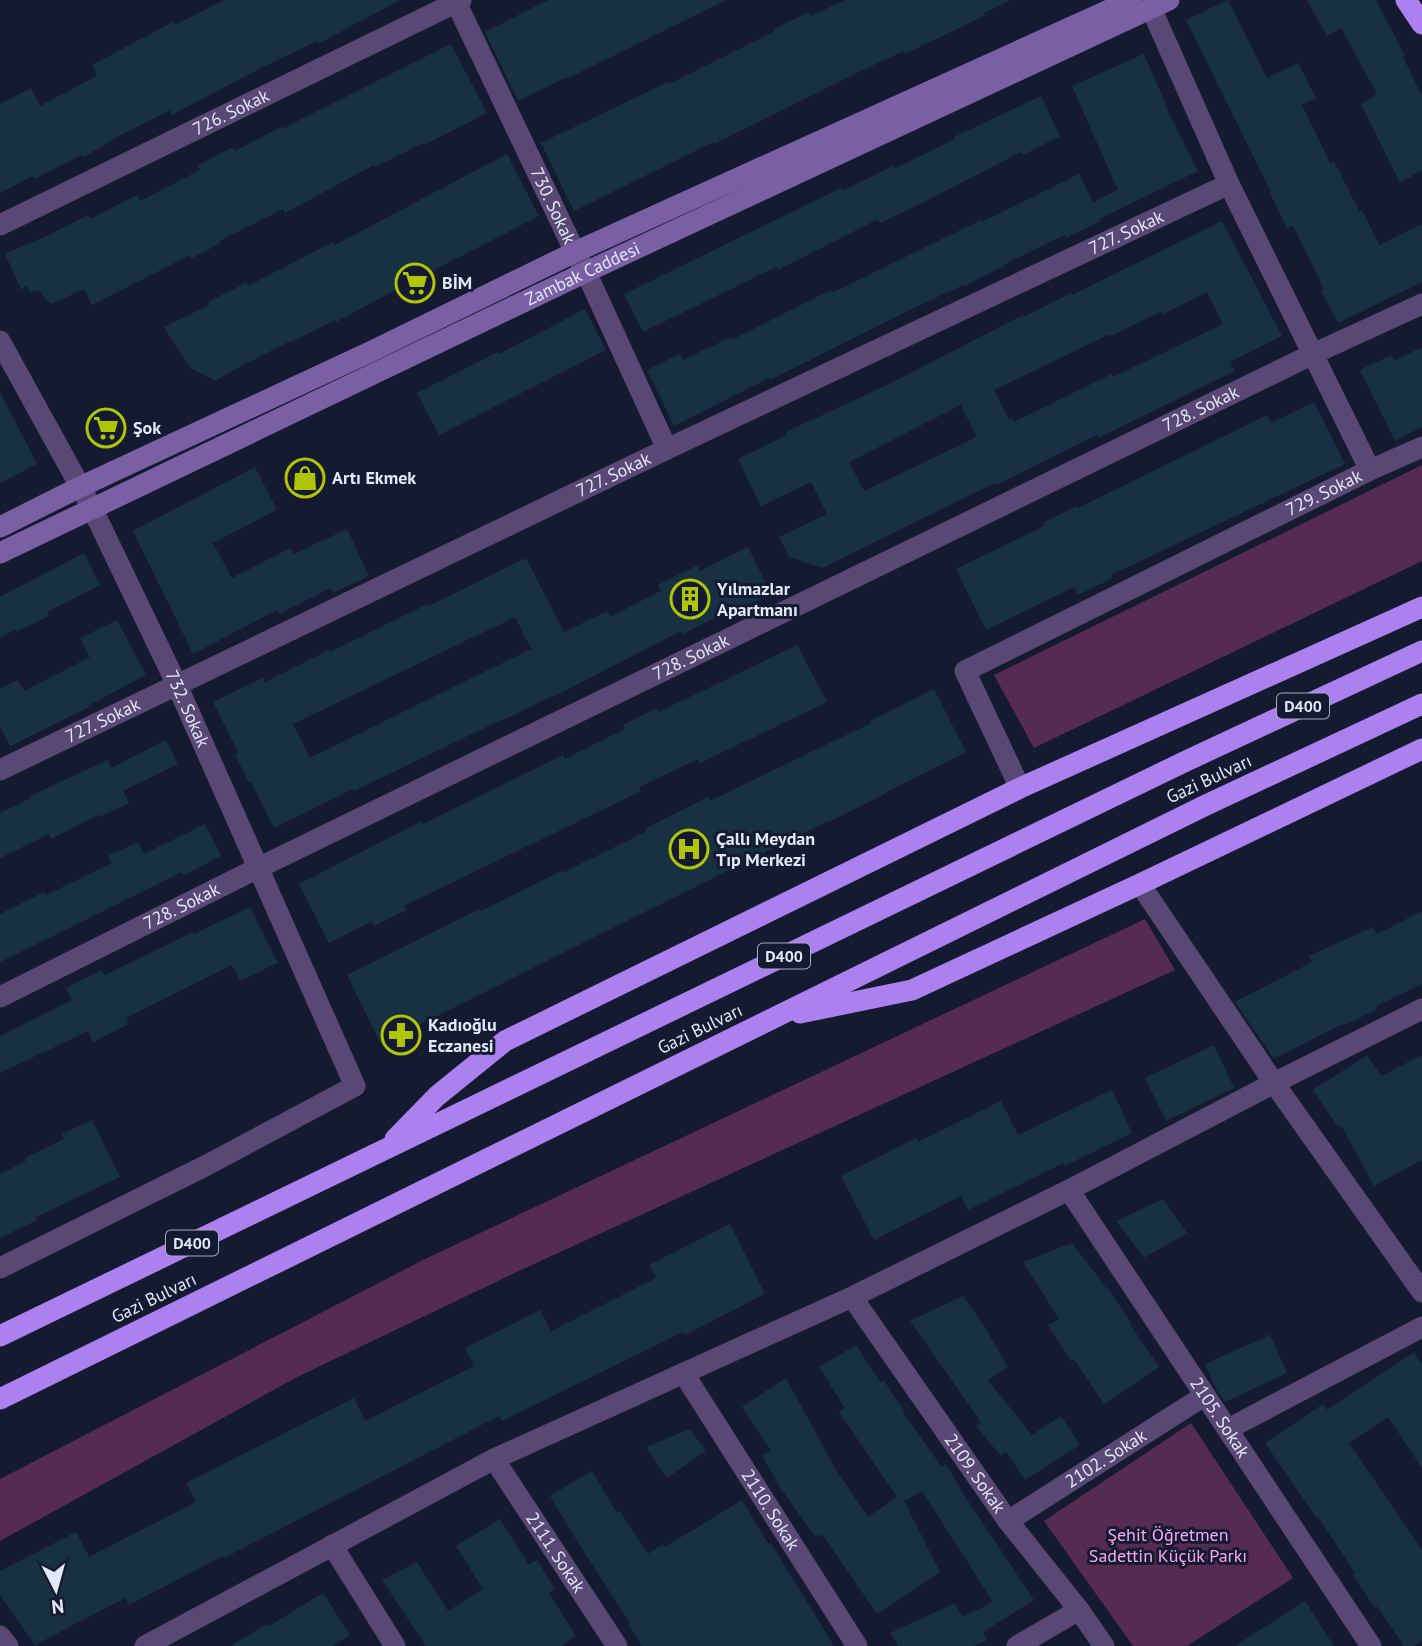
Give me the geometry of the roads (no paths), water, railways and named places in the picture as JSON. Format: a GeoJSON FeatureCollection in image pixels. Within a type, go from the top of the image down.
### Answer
{"type":"FeatureCollection","features":[{"type":"Feature","properties":{"kind":"highway"},"geometry":{"type":"LineString","coordinates":[[1406,0],[1422,24]]}},
{"type":"Feature","properties":{"kind":"highway"},"geometry":{"type":"LineString","coordinates":[[384,1151],[437,1096],[505,1041],[1020,788],[1422,607]]}},
{"type":"Feature","properties":{"kind":"highway","name":"Gazi Bulvarı"},"geometry":{"type":"LineString","coordinates":[[0,1336],[1184,762],[1422,651]]}},
{"type":"Feature","properties":{"kind":"highway","name":"Gazi Bulvarı"},"geometry":{"type":"LineString","coordinates":[[0,1399],[1204,806],[1422,704]]}},
{"type":"Feature","properties":{"kind":"highway"},"geometry":{"type":"LineString","coordinates":[[771,1019],[912,990],[1422,749]]}},
{"type":"Feature","properties":{"kind":"street","name":"726. Sokak"},"geometry":{"type":"LineString","coordinates":[[0,225],[458,1]]}},
{"type":"Feature","properties":{"kind":"street","name":"730. Sokak"},"geometry":{"type":"LineString","coordinates":[[458,1],[667,449]]}},
{"type":"Feature","properties":{"kind":"street","name":"Zambak Caddesi"},"geometry":{"type":"LineString","coordinates":[[0,527],[80,486],[372,351],[575,252],[1149,2]]}},
{"type":"Feature","properties":{"kind":"street","name":"Zambak Caddesi"},"geometry":{"type":"LineString","coordinates":[[0,553],[1149,2]]}},
{"type":"Feature","properties":{"kind":"street","name":"729. Sokak"},"geometry":{"type":"LineString","coordinates":[[1020,788],[965,671],[1370,470],[1229,184],[1149,2]]}},
{"type":"Feature","properties":{"kind":"street","name":"727. Sokak"},"geometry":{"type":"LineString","coordinates":[[0,770],[667,449],[1229,184]]}},
{"type":"Feature","properties":{"kind":"street","name":"728. Sokak"},"geometry":{"type":"LineString","coordinates":[[0,998],[258,868],[1313,354],[1422,304]]}},
{"type":"Feature","properties":{"kind":"street","name":"732. Sokak"},"geometry":{"type":"LineString","coordinates":[[0,341],[92,508],[177,685],[355,1086],[205,1166],[0,1268]]}},
{"type":"Feature","properties":{"kind":"street"},"geometry":{"type":"LineString","coordinates":[[1370,470],[1422,447]]}},
{"type":"Feature","properties":{"kind":"street"},"geometry":{"type":"LineString","coordinates":[[1140,884],[1274,1083],[1422,1292]]}},
{"type":"Feature","properties":{"kind":"street"},"geometry":{"type":"LineString","coordinates":[[145,1646],[494,1459],[852,1297],[1069,1190],[1422,1009]]}},
{"type":"Feature","properties":{"kind":"street","name":"2105. Sokak"},"geometry":{"type":"LineString","coordinates":[[1069,1190],[1371,1646]]}},
{"type":"Feature","properties":{"kind":"street","name":"2109. Sokak"},"geometry":{"type":"LineString","coordinates":[[852,1297],[1008,1521],[1079,1610],[1104,1646]]}},
{"type":"Feature","properties":{"kind":"street"},"geometry":{"type":"LineString","coordinates":[[1228,1429],[1422,1327]]}},
{"type":"Feature","properties":{"kind":"street","name":"2110. Sokak"},"geometry":{"type":"LineString","coordinates":[[684,1374],[857,1646]]}},
{"type":"Feature","properties":{"kind":"street","name":"2102. Sokak"},"geometry":{"type":"LineString","coordinates":[[1008,1521],[1204,1396]]}},
{"type":"Feature","properties":{"kind":"street","name":"2111. Sokak"},"geometry":{"type":"LineString","coordinates":[[494,1459],[617,1646]]}},
{"type":"Feature","properties":{"kind":"street"},"geometry":{"type":"LineString","coordinates":[[332,1545],[395,1646]]}},
{"type":"Feature","properties":{"kind":"street"},"geometry":{"type":"LineString","coordinates":[[1017,1646],[1079,1610]]}},
{"type":"Feature","properties":{"kind":"street"},"geometry":{"type":"LineString","coordinates":[[0,1636],[8,1646]]}},
{"type":"Feature","properties":{"kind":"place","name":"BİM"},"geometry":{"type":"Point","coordinates":[415,283]}},
{"type":"Feature","properties":{"kind":"place","name":"Şok"},"geometry":{"type":"Point","coordinates":[106,428]}},
{"type":"Feature","properties":{"kind":"place","name":"Artı Ekmek"},"geometry":{"type":"Point","coordinates":[305,478]}},
{"type":"Feature","properties":{"kind":"place","name":"Yılmazlar Apartmanı"},"geometry":{"type":"Point","coordinates":[690,599]}},
{"type":"Feature","properties":{"kind":"place","name":"Çallı Meydan Tıp Merkezi"},"geometry":{"type":"Point","coordinates":[689,849]}},
{"type":"Feature","properties":{"kind":"place","name":"Kadıoğlu Eczanesi"},"geometry":{"type":"Point","coordinates":[401,1035]}},
{"type":"Feature","properties":{"kind":"park label","name":"Şehit Öğretmen Sadettin Küçük Parkı"},"geometry":{"type":"Point","coordinates":[1168,1545]}}]}
